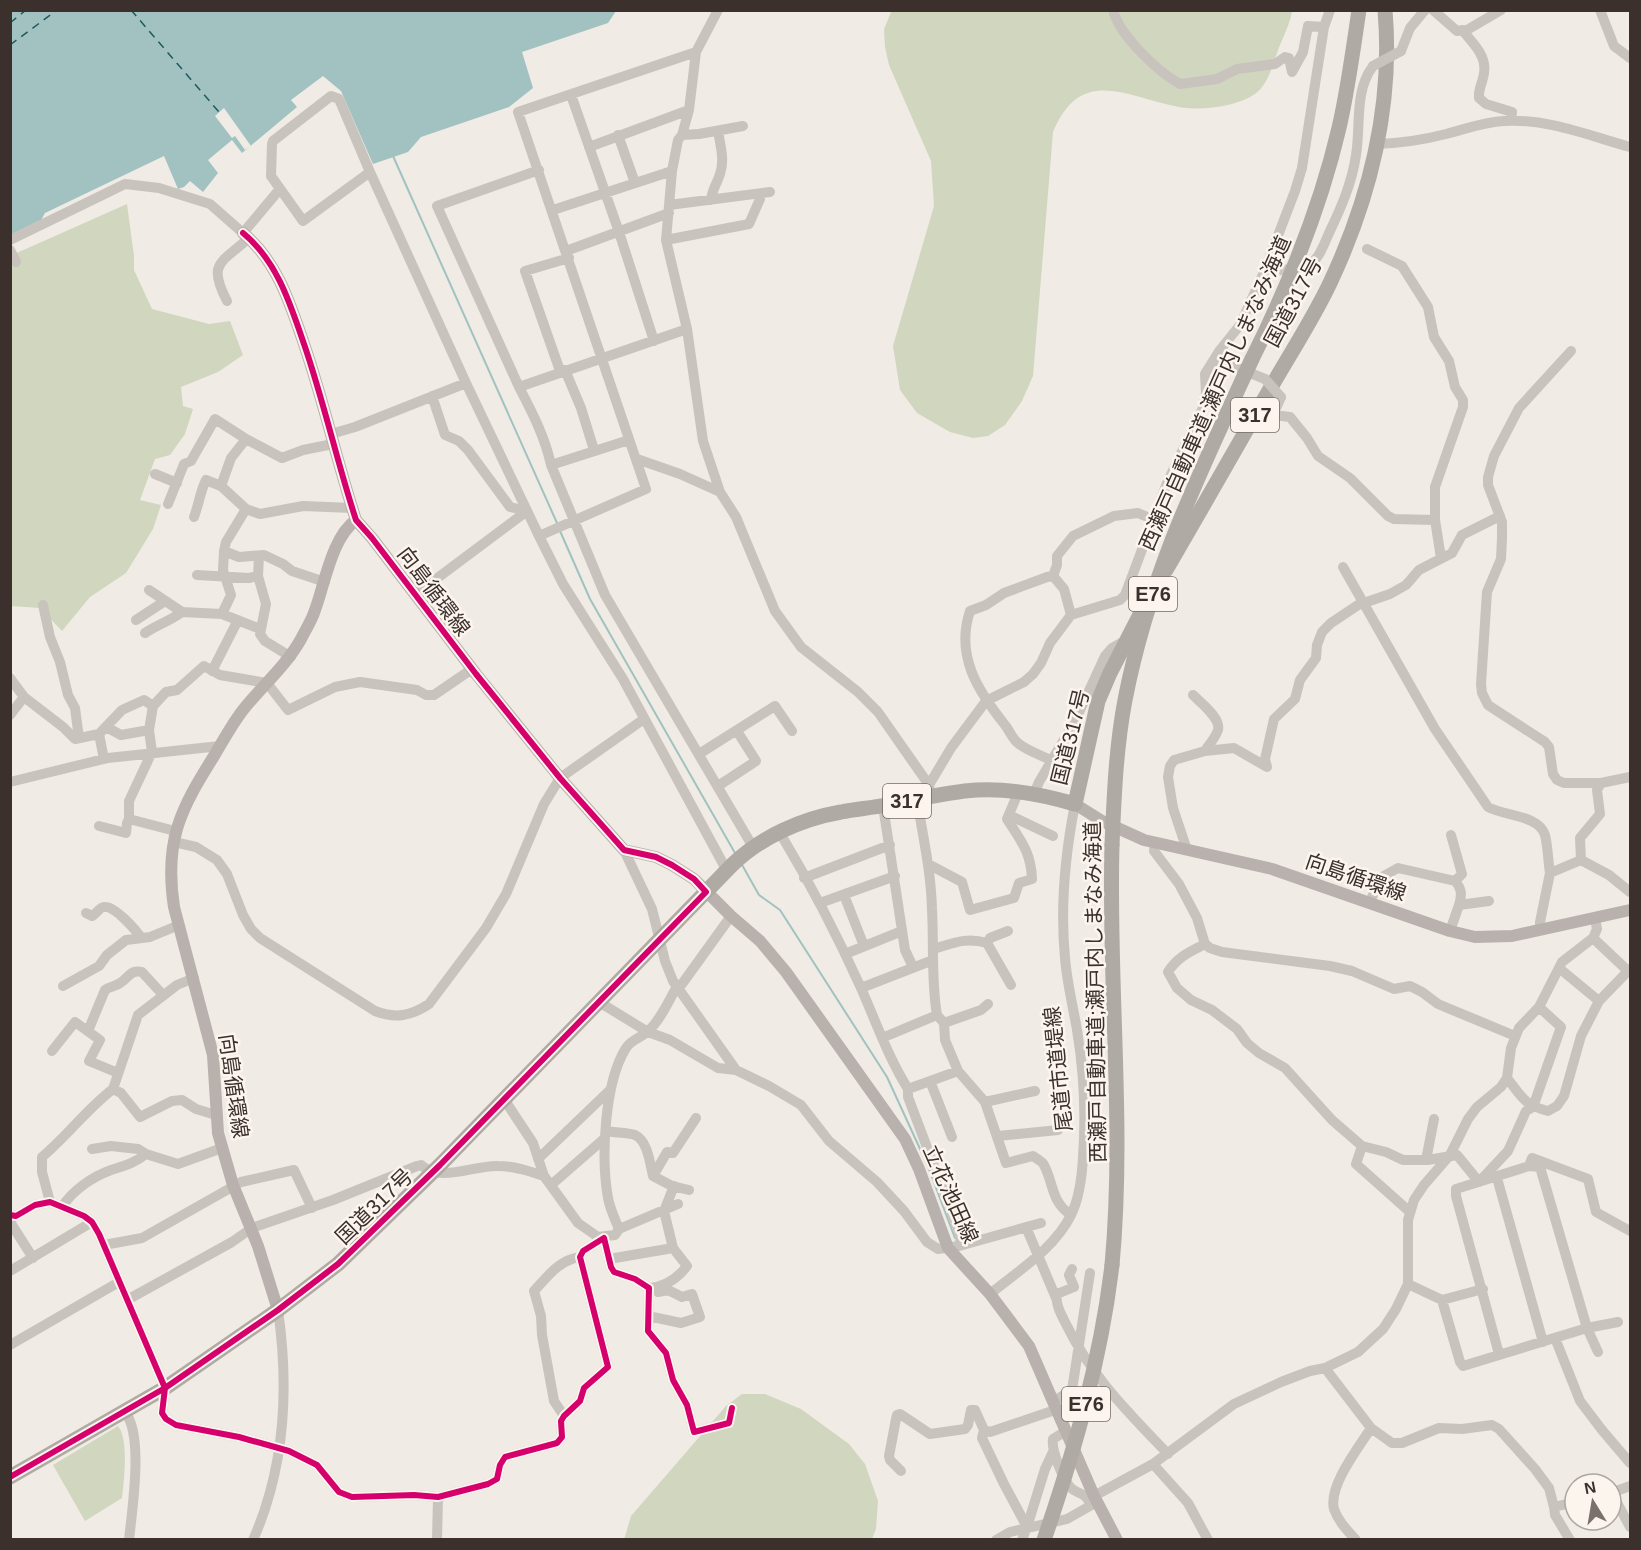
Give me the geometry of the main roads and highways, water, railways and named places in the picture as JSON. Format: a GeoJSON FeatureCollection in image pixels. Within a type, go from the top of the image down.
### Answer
{"type":"FeatureCollection","features":[{"type":"Feature","properties":{"kind":"highway","name":"西瀬戸自動車道;瀬戸内しまなみ海道"},"geometry":{"type":"LineString","coordinates":[[1044,1539],[1068,1469],[1096,1367],[1112,1264],[1117,1201],[1118,1142],[1111,924],[1112,845],[1125,702],[1136,652],[1174,532],[1288,283],[1316,210],[1339,127],[1359,10]]}},
{"type":"Feature","properties":{"kind":"highway","name":"国道317号"},"geometry":{"type":"LineString","coordinates":[[10,1477],[165,1388],[278,1310],[338,1264],[431,1173],[750,849],[812,819],[840,812],[883,806],[925,794],[977,790],[1034,795],[1075,804],[1098,701],[1126,639],[1330,284],[1355,222],[1377,144],[1384,102],[1385,10]]}},
{"type":"Feature","properties":{"kind":"main road","name":"向島循環線"},"geometry":{"type":"LineString","coordinates":[[246,235],[267,259],[286,291],[312,366],[356,520],[560,778],[624,850],[656,857],[672,864],[694,879],[706,892]]}},
{"type":"Feature","properties":{"kind":"main road","name":"向島循環線"},"geometry":{"type":"LineString","coordinates":[[278,1310],[252,1228],[222,1148],[216,1115],[213,1055],[174,907],[171,882],[175,836],[184,806],[220,746],[244,710],[291,657],[314,613],[340,537],[356,520]]}},
{"type":"Feature","properties":{"kind":"main road","name":"向島循環線"},"geometry":{"type":"LineString","coordinates":[[1075,804],[1102,821],[1144,840],[1272,869],[1450,931],[1475,937],[1512,936],[1630,910]]}},
{"type":"Feature","properties":{"kind":"main road","name":"立花池田線"},"geometry":{"type":"LineString","coordinates":[[706,892],[760,941],[786,972],[905,1139],[954,1247],[1029,1346],[1056,1405],[1094,1501],[1117,1539]]}},
{"type":"Feature","properties":{"kind":"water"},"geometry":{"type":"Polygon","coordinates":[[[10,11],[616,11],[608,23],[522,52],[533,88],[509,107],[421,137],[408,152],[373,164],[341,91],[323,76],[291,100],[297,107],[242,153],[232,140],[208,160],[218,173],[203,192],[190,181],[178,189],[164,156],[45,213],[40,222],[11,235],[10,11]]]}},
{"type":"Feature","properties":{"kind":"waterway"},"geometry":{"type":"LineString","coordinates":[[393,156],[557,523]]}},
{"type":"Feature","properties":{"kind":"waterway"},"geometry":{"type":"LineString","coordinates":[[560,531],[590,599],[735,853]]}},
{"type":"Feature","properties":{"kind":"waterway"},"geometry":{"type":"LineString","coordinates":[[741,863],[759,895],[780,910],[887,1077],[927,1164],[955,1238]]}},
{"type":"Feature","properties":{"kind":"tunnel"},"geometry":{"type":"LineString","coordinates":[[1264,272],[1299,268]]}}]}
